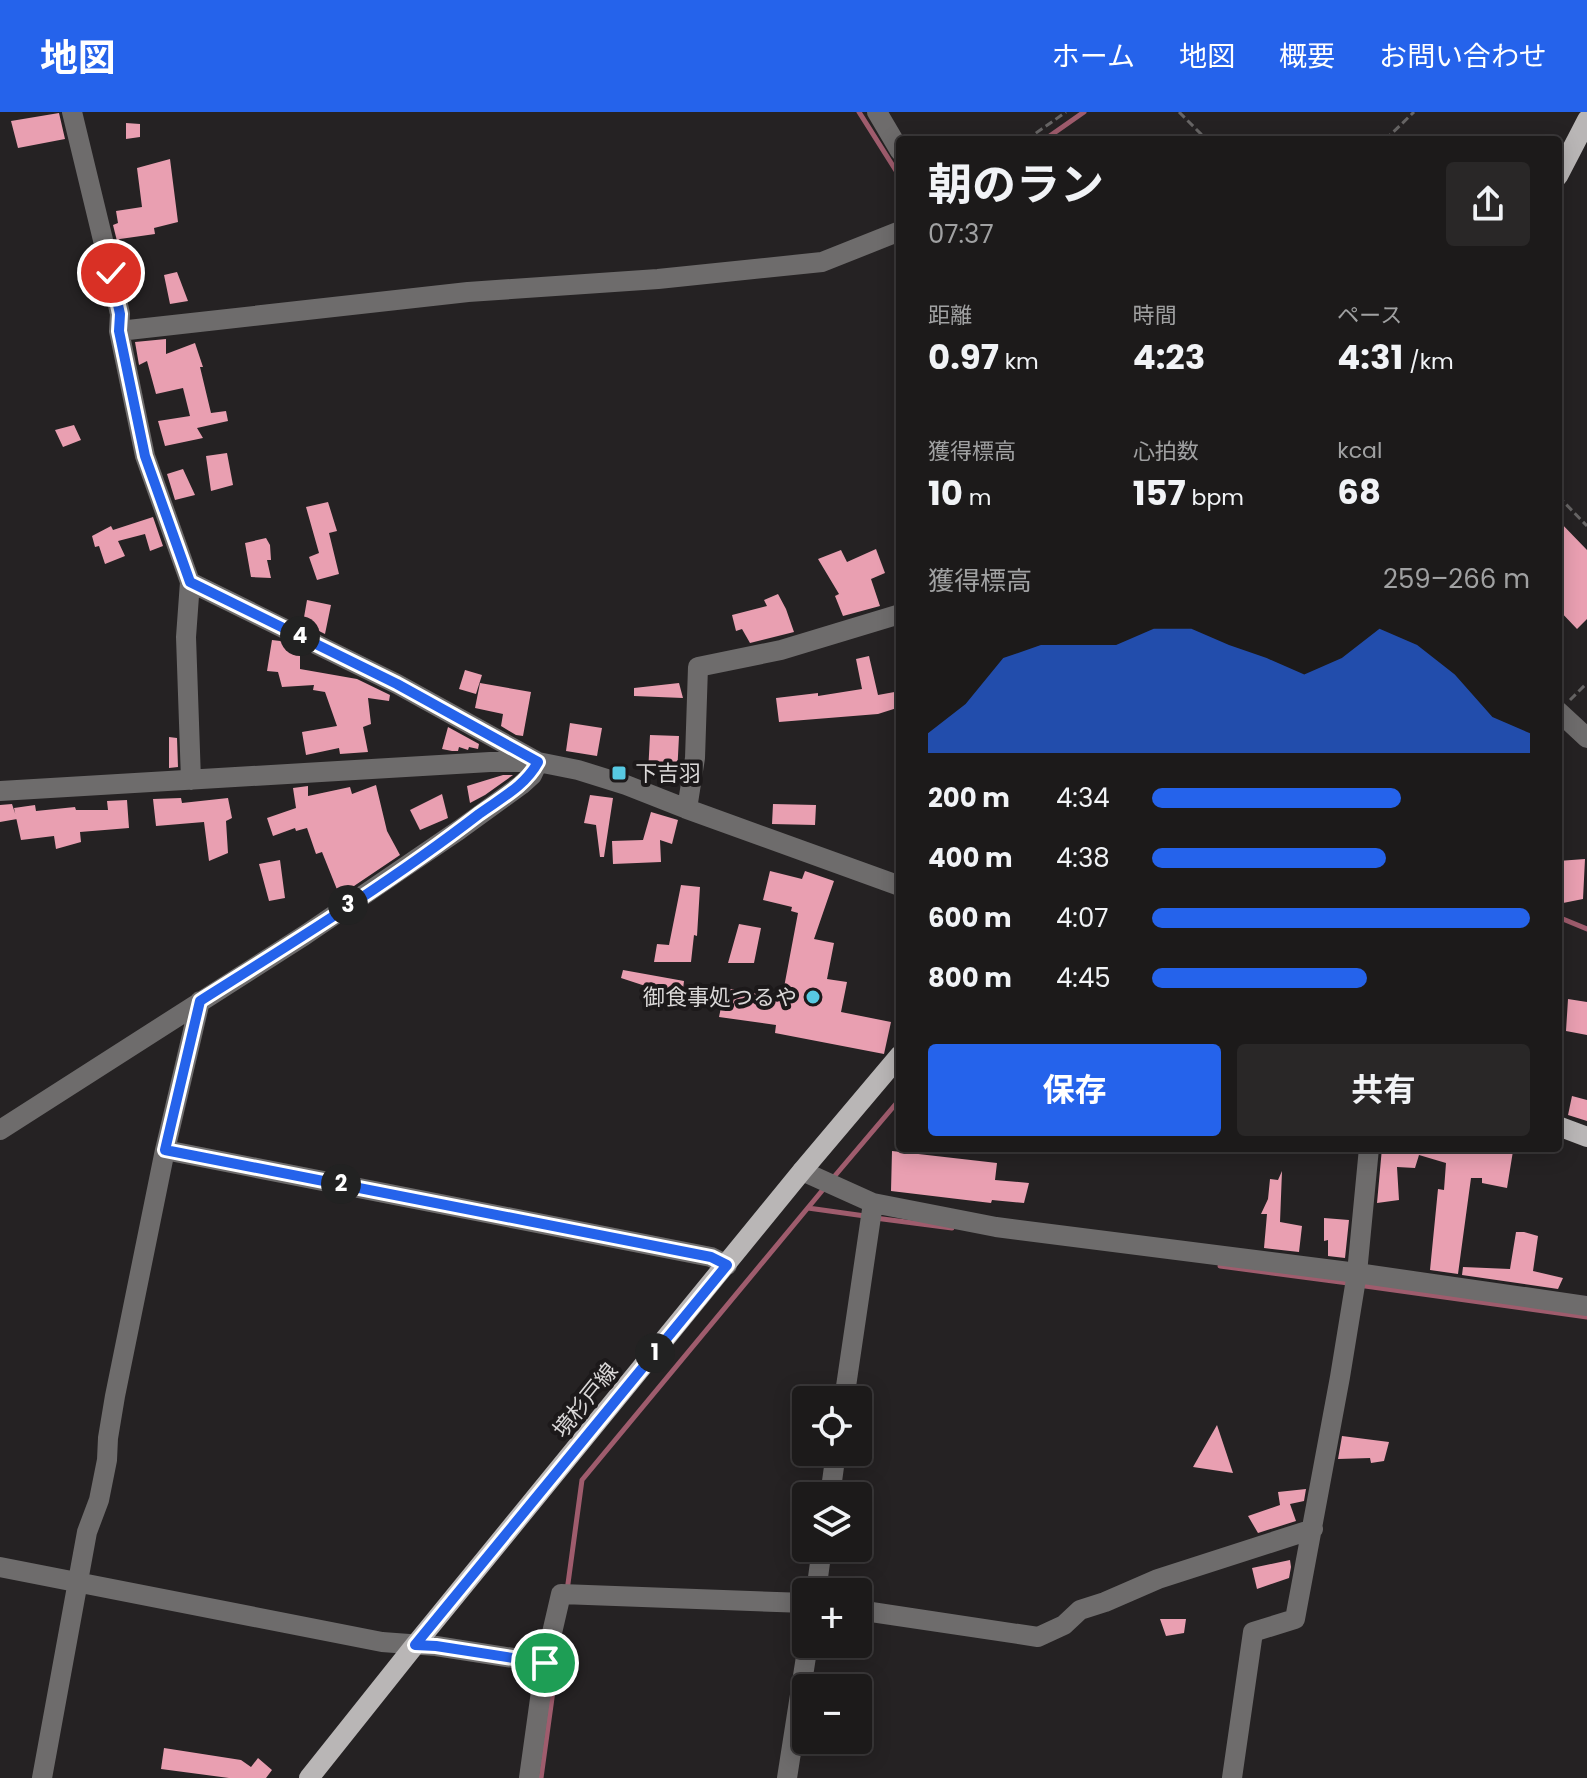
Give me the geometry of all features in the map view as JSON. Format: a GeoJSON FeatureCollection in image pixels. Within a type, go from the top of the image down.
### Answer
{"type":"FeatureCollection","features":[{"type":"Feature","properties":{"kind":"main road"},"geometry":{"type":"LineString","coordinates":[[1562,168],[1587,120]]}},
{"type":"Feature","properties":{"kind":"main road","name":"境杉戸線"},"geometry":{"type":"LineString","coordinates":[[309,1778],[896,1060]]}},
{"type":"Feature","properties":{"kind":"main road"},"geometry":{"type":"LineString","coordinates":[[1562,1128],[1587,1137]]}},
{"type":"Feature","properties":{"kind":"street"},"geometry":{"type":"LineString","coordinates":[[72,112],[120,314],[119,331],[145,456],[190,582],[186,637],[191,780]]}},
{"type":"Feature","properties":{"kind":"street"},"geometry":{"type":"LineString","coordinates":[[877,112],[896,144]]}},
{"type":"Feature","properties":{"kind":"street"},"geometry":{"type":"LineString","coordinates":[[119,331],[468,292],[658,279],[822,262],[896,233]]}},
{"type":"Feature","properties":{"kind":"street"},"geometry":{"type":"LineString","coordinates":[[190,582],[397,684],[538,762]]}},
{"type":"Feature","properties":{"kind":"street"},"geometry":{"type":"LineString","coordinates":[[687,809],[695,758],[698,667],[781,650],[896,615]]}},
{"type":"Feature","properties":{"kind":"street"},"geometry":{"type":"LineString","coordinates":[[1562,715],[1587,738]]}},
{"type":"Feature","properties":{"kind":"street"},"geometry":{"type":"LineString","coordinates":[[0,791],[490,762],[538,762],[626,785],[896,885]]}},
{"type":"Feature","properties":{"kind":"street"},"geometry":{"type":"LineString","coordinates":[[0,1130],[305,935],[459,830],[521,785],[532,775],[538,762]]}},
{"type":"Feature","properties":{"kind":"street"},"geometry":{"type":"LineString","coordinates":[[42,1778],[87,1532],[102,1487],[115,1396],[165,1150],[200,1001]]}},
{"type":"Feature","properties":{"kind":"street"},"geometry":{"type":"LineString","coordinates":[[165,1150],[711,1257],[727,1265]]}},
{"type":"Feature","properties":{"kind":"street"},"geometry":{"type":"LineString","coordinates":[[1232,1778],[1253,1632],[1295,1619],[1357,1273],[1369,1152]]}},
{"type":"Feature","properties":{"kind":"street"},"geometry":{"type":"LineString","coordinates":[[802,1171],[873,1203],[996,1227],[1587,1306]]}},
{"type":"Feature","properties":{"kind":"street"},"geometry":{"type":"LineString","coordinates":[[846,1386],[873,1203]]}},
{"type":"Feature","properties":{"kind":"street"},"geometry":{"type":"LineString","coordinates":[[872,1612],[1038,1637],[1064,1625],[1080,1610],[1158,1579],[1313,1529]]}},
{"type":"Feature","properties":{"kind":"street"},"geometry":{"type":"LineString","coordinates":[[0,1567],[382,1642],[436,1646],[545,1663]]}},
{"type":"Feature","properties":{"kind":"street"},"geometry":{"type":"LineString","coordinates":[[529,1778],[545,1663],[561,1594],[792,1602]]}},
{"type":"Feature","properties":{"kind":"street"},"geometry":{"type":"LineString","coordinates":[[787,1778],[806,1658]]}},
{"type":"Feature","properties":{"kind":"path"},"geometry":{"type":"LineString","coordinates":[[1032,136],[1066,112]]}},
{"type":"Feature","properties":{"kind":"path"},"geometry":{"type":"LineString","coordinates":[[1179,112],[1203,136]]}},
{"type":"Feature","properties":{"kind":"path"},"geometry":{"type":"LineString","coordinates":[[1389,136],[1414,112]]}},
{"type":"Feature","properties":{"kind":"path"},"geometry":{"type":"LineString","coordinates":[[1562,500],[1587,526]]}},
{"type":"Feature","properties":{"kind":"building"},"geometry":{"type":"Polygon","coordinates":[[[59,113],[65,139],[18,148],[11,121],[59,113]]]}},
{"type":"Feature","properties":{"kind":"building"},"geometry":{"type":"Polygon","coordinates":[[[126,123],[140,124],[140,137],[126,139],[126,123]]]}},
{"type":"Feature","properties":{"kind":"building"},"geometry":{"type":"Polygon","coordinates":[[[170,159],[178,222],[154,228],[155,234],[117,241],[113,225],[118,223],[116,211],[142,207],[137,168],[170,159]]]}},
{"type":"Feature","properties":{"kind":"building"},"geometry":{"type":"Polygon","coordinates":[[[177,272],[188,301],[170,304],[164,275],[177,272]]]}},
{"type":"Feature","properties":{"kind":"building"},"geometry":{"type":"Polygon","coordinates":[[[166,339],[166,354],[195,343],[203,367],[200,367],[211,413],[226,411],[228,421],[197,428],[203,438],[165,446],[158,421],[190,416],[183,388],[156,394],[147,361],[139,365],[135,342],[166,339]]]}},
{"type":"Feature","properties":{"kind":"building"},"geometry":{"type":"Polygon","coordinates":[[[74,425],[81,440],[63,447],[55,430],[74,425]]]}},
{"type":"Feature","properties":{"kind":"building"},"geometry":{"type":"Polygon","coordinates":[[[227,453],[233,485],[211,491],[206,456],[227,453]]]}},
{"type":"Feature","properties":{"kind":"building"},"geometry":{"type":"Polygon","coordinates":[[[183,469],[195,495],[175,500],[167,474],[183,469]]]}},
{"type":"Feature","properties":{"kind":"building"},"geometry":{"type":"Polygon","coordinates":[[[328,502],[337,531],[329,533],[339,574],[317,580],[309,557],[319,553],[306,507],[328,502]]]}},
{"type":"Feature","properties":{"kind":"building"},"geometry":{"type":"Polygon","coordinates":[[[153,517],[163,546],[150,551],[145,534],[118,541],[125,556],[105,564],[92,536],[111,526],[113,530],[153,517]]]}},
{"type":"Feature","properties":{"kind":"building"},"geometry":{"type":"Polygon","coordinates":[[[1562,524],[1587,550],[1587,619],[1577,629],[1562,613],[1562,524]]]}},
{"type":"Feature","properties":{"kind":"building"},"geometry":{"type":"Polygon","coordinates":[[[266,538],[270,545],[271,560],[267,560],[271,578],[251,577],[245,543],[266,538]]]}},
{"type":"Feature","properties":{"kind":"building"},"geometry":{"type":"Polygon","coordinates":[[[876,549],[885,573],[871,579],[880,606],[843,616],[835,596],[839,594],[818,559],[841,550],[847,562],[876,549]]]}},
{"type":"Feature","properties":{"kind":"building"},"geometry":{"type":"Polygon","coordinates":[[[778,594],[794,632],[750,643],[742,629],[736,631],[732,615],[767,606],[764,600],[778,594]]]}},
{"type":"Feature","properties":{"kind":"building"},"geometry":{"type":"Polygon","coordinates":[[[307,600],[331,605],[325,634],[303,623],[307,600]]]}},
{"type":"Feature","properties":{"kind":"building"},"geometry":{"type":"Polygon","coordinates":[[[272,640],[300,651],[300,669],[357,679],[390,695],[389,701],[368,698],[371,724],[363,727],[368,752],[340,754],[339,748],[306,755],[302,732],[337,726],[325,692],[313,690],[314,685],[282,687],[278,672],[267,671],[272,640]]]}},
{"type":"Feature","properties":{"kind":"building"},"geometry":{"type":"Polygon","coordinates":[[[869,656],[878,695],[896,692],[896,708],[878,714],[779,722],[776,698],[862,689],[856,659],[869,656]]]}},
{"type":"Feature","properties":{"kind":"building"},"geometry":{"type":"Polygon","coordinates":[[[465,670],[482,675],[476,694],[459,689],[465,670]]]}},
{"type":"Feature","properties":{"kind":"building"},"geometry":{"type":"Polygon","coordinates":[[[480,683],[531,692],[523,736],[501,726],[503,714],[475,708],[480,683]]]}},
{"type":"Feature","properties":{"kind":"building"},"geometry":{"type":"Polygon","coordinates":[[[679,683],[683,698],[634,696],[634,688],[679,683]]]}},
{"type":"Feature","properties":{"kind":"building"},"geometry":{"type":"Polygon","coordinates":[[[570,723],[602,728],[597,756],[566,751],[570,723]]]}},
{"type":"Feature","properties":{"kind":"building"},"geometry":{"type":"Polygon","coordinates":[[[448,727],[479,744],[478,749],[442,749],[448,727]]]}},
{"type":"Feature","properties":{"kind":"building"},"geometry":{"type":"Polygon","coordinates":[[[650,735],[679,736],[677,775],[648,774],[650,735]]]}},
{"type":"Feature","properties":{"kind":"building"},"geometry":{"type":"Polygon","coordinates":[[[169,737],[177,738],[178,767],[169,768],[169,737]]]}},
{"type":"Feature","properties":{"kind":"building"},"geometry":{"type":"Polygon","coordinates":[[[513,775],[470,803],[467,786],[513,775]]]}},
{"type":"Feature","properties":{"kind":"building"},"geometry":{"type":"Polygon","coordinates":[[[376,785],[387,831],[400,855],[354,886],[338,892],[322,852],[316,854],[307,828],[296,831],[295,828],[273,836],[267,818],[296,808],[293,788],[308,786],[308,796],[350,787],[352,794],[376,785]]]}},
{"type":"Feature","properties":{"kind":"building"},"geometry":{"type":"Polygon","coordinates":[[[442,794],[448,818],[420,830],[410,810],[442,794]]]}},
{"type":"Feature","properties":{"kind":"building"},"geometry":{"type":"Polygon","coordinates":[[[590,795],[613,798],[604,857],[600,857],[596,825],[584,823],[590,795]]]}},
{"type":"Feature","properties":{"kind":"building"},"geometry":{"type":"Polygon","coordinates":[[[181,798],[182,803],[228,798],[232,818],[226,821],[228,853],[209,861],[204,822],[156,826],[153,799],[181,798]]]}},
{"type":"Feature","properties":{"kind":"building"},"geometry":{"type":"Polygon","coordinates":[[[127,800],[129,828],[80,832],[81,842],[56,849],[54,836],[21,840],[14,808],[35,805],[36,811],[75,807],[76,810],[108,810],[107,801],[127,800]]]}},
{"type":"Feature","properties":{"kind":"building"},"geometry":{"type":"Polygon","coordinates":[[[12,804],[17,819],[0,822],[0,805],[12,804]]]}},
{"type":"Feature","properties":{"kind":"building"},"geometry":{"type":"Polygon","coordinates":[[[773,804],[816,805],[815,825],[772,824],[773,804]]]}},
{"type":"Feature","properties":{"kind":"building"},"geometry":{"type":"Polygon","coordinates":[[[651,812],[678,820],[672,844],[660,840],[661,862],[613,864],[612,841],[643,840],[651,812]]]}},
{"type":"Feature","properties":{"kind":"building"},"geometry":{"type":"Polygon","coordinates":[[[1585,859],[1583,899],[1562,903],[1562,861],[1585,859]]]}},
{"type":"Feature","properties":{"kind":"building"},"geometry":{"type":"Polygon","coordinates":[[[280,860],[285,898],[269,901],[259,864],[280,860]]]}},
{"type":"Feature","properties":{"kind":"building","name":"御食事処つるや"},"geometry":{"type":"Polygon","coordinates":[[[770,871],[802,879],[805,871],[834,881],[814,939],[834,943],[827,979],[847,982],[841,1012],[891,1022],[884,1054],[775,1033],[776,1025],[719,1017],[725,988],[782,998],[798,913],[791,911],[792,907],[763,900],[770,871]]]}},
{"type":"Feature","properties":{"kind":"building"},"geometry":{"type":"Polygon","coordinates":[[[681,885],[700,887],[697,936],[694,935],[691,962],[654,962],[657,944],[669,945],[681,885]]]}},
{"type":"Feature","properties":{"kind":"building"},"geometry":{"type":"Polygon","coordinates":[[[739,924],[761,928],[754,963],[728,963],[739,924]]]}},
{"type":"Feature","properties":{"kind":"building"},"geometry":{"type":"Polygon","coordinates":[[[623,970],[684,981],[682,998],[621,978],[623,970]]]}},
{"type":"Feature","properties":{"kind":"building"},"geometry":{"type":"Polygon","coordinates":[[[1568,999],[1587,1002],[1587,1035],[1566,1031],[1568,999]]]}},
{"type":"Feature","properties":{"kind":"building"},"geometry":{"type":"Polygon","coordinates":[[[1572,1096],[1587,1100],[1587,1121],[1568,1115],[1572,1096]]]}},
{"type":"Feature","properties":{"kind":"building"},"geometry":{"type":"Polygon","coordinates":[[[892,1151],[997,1163],[995,1180],[1029,1183],[1024,1203],[992,1200],[991,1203],[891,1191],[892,1151]]]}},
{"type":"Feature","properties":{"kind":"building"},"geometry":{"type":"Polygon","coordinates":[[[1382,1152],[1513,1152],[1507,1188],[1482,1183],[1482,1178],[1471,1178],[1458,1274],[1430,1270],[1438,1189],[1444,1190],[1446,1163],[1419,1155],[1415,1168],[1397,1167],[1399,1200],[1377,1203],[1382,1152]]]}},
{"type":"Feature","properties":{"kind":"building"},"geometry":{"type":"Polygon","coordinates":[[[1282,1171],[1280,1222],[1302,1226],[1299,1252],[1264,1248],[1267,1214],[1261,1214],[1268,1199],[1270,1179],[1278,1180],[1282,1171]]]}},
{"type":"Feature","properties":{"kind":"building"},"geometry":{"type":"Polygon","coordinates":[[[1324,1218],[1349,1220],[1345,1258],[1328,1256],[1328,1240],[1324,1241],[1324,1218]]]}},
{"type":"Feature","properties":{"kind":"building"},"geometry":{"type":"Polygon","coordinates":[[[1516,1232],[1538,1236],[1533,1271],[1563,1278],[1558,1289],[1462,1275],[1463,1267],[1510,1269],[1516,1232]]]}},
{"type":"Feature","properties":{"kind":"building"},"geometry":{"type":"Polygon","coordinates":[[[1217,1425],[1233,1473],[1193,1467],[1217,1425]]]}},
{"type":"Feature","properties":{"kind":"building"},"geometry":{"type":"Polygon","coordinates":[[[1342,1436],[1389,1442],[1384,1461],[1371,1463],[1370,1458],[1338,1459],[1342,1436]]]}},
{"type":"Feature","properties":{"kind":"building"},"geometry":{"type":"Polygon","coordinates":[[[1306,1489],[1304,1501],[1290,1504],[1296,1521],[1258,1533],[1248,1516],[1280,1505],[1278,1492],[1306,1489]]]}},
{"type":"Feature","properties":{"kind":"building"},"geometry":{"type":"Polygon","coordinates":[[[1290,1560],[1289,1578],[1257,1589],[1252,1568],[1290,1560]]]}},
{"type":"Feature","properties":{"kind":"building"},"geometry":{"type":"Polygon","coordinates":[[[1160,1619],[1186,1619],[1184,1633],[1166,1636],[1160,1619]]]}},
{"type":"Feature","properties":{"kind":"building"},"geometry":{"type":"Polygon","coordinates":[[[164,1748],[241,1760],[251,1767],[258,1758],[272,1770],[266,1778],[229,1778],[161,1769],[164,1748]]]}},
{"type":"Feature","properties":{"kind":"waterway"},"geometry":{"type":"LineString","coordinates":[[859,112],[896,171]]}},
{"type":"Feature","properties":{"kind":"waterway"},"geometry":{"type":"LineString","coordinates":[[1050,136],[1084,112]]}},
{"type":"Feature","properties":{"kind":"waterway"},"geometry":{"type":"LineString","coordinates":[[1562,919],[1587,929]]}},
{"type":"Feature","properties":{"kind":"waterway"},"geometry":{"type":"LineString","coordinates":[[833,1178],[896,1104]]}},
{"type":"Feature","properties":{"kind":"waterway"},"geometry":{"type":"LineString","coordinates":[[567,1591],[582,1480],[826,1186]]}},
{"type":"Feature","properties":{"kind":"waterway"},"geometry":{"type":"LineString","coordinates":[[808,1208],[865,1216]]}},
{"type":"Feature","properties":{"kind":"waterway"},"geometry":{"type":"LineString","coordinates":[[875,1218],[952,1228]]}},
{"type":"Feature","properties":{"kind":"waterway"},"geometry":{"type":"LineString","coordinates":[[1220,1266],[1348,1283]]}},
{"type":"Feature","properties":{"kind":"waterway"},"geometry":{"type":"LineString","coordinates":[[1358,1285],[1587,1317]]}},
{"type":"Feature","properties":{"kind":"waterway"},"geometry":{"type":"LineString","coordinates":[[541,1778],[560,1640]]}},
{"type":"Feature","properties":{"kind":"place","name":"下吉羽"},"geometry":{"type":"Point","coordinates":[619,773]}},
{"type":"Feature","properties":{"kind":"place","name":"御食事処つるや"},"geometry":{"type":"Point","coordinates":[813,997]}},
{"type":"Feature","properties":{"kind":"route"},"geometry":{"type":"LineString","coordinates":[[111,273],[120,314],[119,331],[145,456],[190,582],[397,684],[538,762],[532,775],[521,785],[459,830],[305,935],[200,1001],[165,1150],[711,1257],[727,1265],[415,1645],[545,1663]]}}]}
